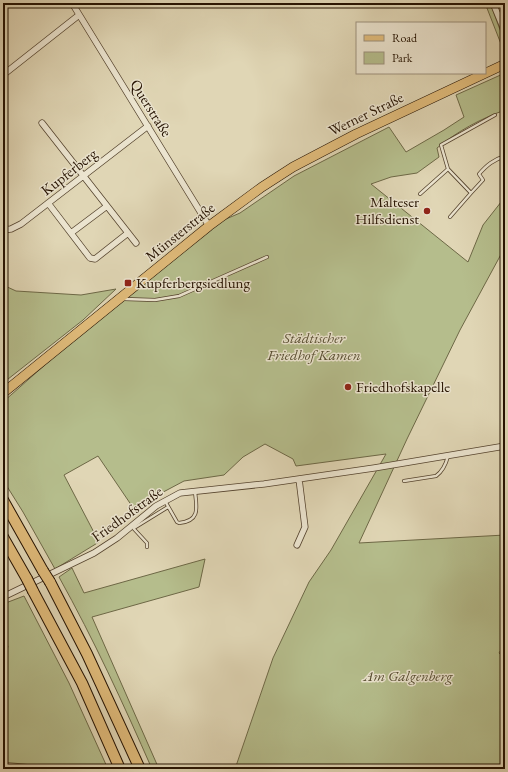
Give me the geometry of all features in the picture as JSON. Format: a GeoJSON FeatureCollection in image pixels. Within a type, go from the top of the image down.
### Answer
{"type":"FeatureCollection","features":[{"type":"Feature","properties":{"kind":"highway"},"geometry":{"type":"LineString","coordinates":[[3,500],[50,582],[87,654],[140,769]]}},
{"type":"Feature","properties":{"kind":"highway"},"geometry":{"type":"LineString","coordinates":[[3,537],[82,683],[120,769]]}},
{"type":"Feature","properties":{"kind":"main road","name":"Werner Straße"},"geometry":{"type":"LineString","coordinates":[[486,73],[505,64]]}},
{"type":"Feature","properties":{"kind":"main road","name":"Werner Straße"},"geometry":{"type":"LineString","coordinates":[[326,149],[392,116],[483,74]]}},
{"type":"Feature","properties":{"kind":"main road","name":"Münsterstraße"},"geometry":{"type":"LineString","coordinates":[[3,393],[209,226],[262,187],[293,167],[326,149]]}},
{"type":"Feature","properties":{"kind":"street","name":"Querstraße"},"geometry":{"type":"LineString","coordinates":[[72,3],[209,226]]}},
{"type":"Feature","properties":{"kind":"street"},"geometry":{"type":"LineString","coordinates":[[493,3],[505,32]]}},
{"type":"Feature","properties":{"kind":"street"},"geometry":{"type":"LineString","coordinates":[[3,75],[79,15]]}},
{"type":"Feature","properties":{"kind":"street"},"geometry":{"type":"LineString","coordinates":[[42,123],[136,243]]}},
{"type":"Feature","properties":{"kind":"street","name":"Kupferberg"},"geometry":{"type":"LineString","coordinates":[[3,230],[16,228],[148,126]]}},
{"type":"Feature","properties":{"kind":"street"},"geometry":{"type":"LineString","coordinates":[[48,203],[90,258],[95,258],[128,233]]}},
{"type":"Feature","properties":{"kind":"street"},"geometry":{"type":"LineString","coordinates":[[71,233],[107,206]]}},
{"type":"Feature","properties":{"kind":"street","name":"Friedhofstraße"},"geometry":{"type":"LineString","coordinates":[[3,597],[94,553],[132,527],[165,500],[180,493],[299,479],[505,446]]}},
{"type":"Feature","properties":{"kind":"street"},"geometry":{"type":"LineString","coordinates":[[297,545],[305,527],[299,479]]}},
{"type":"Feature","properties":{"kind":"lane"},"geometry":{"type":"LineString","coordinates":[[471,193],[448,169],[441,145],[495,115]]}},
{"type":"Feature","properties":{"kind":"lane"},"geometry":{"type":"LineString","coordinates":[[450,217],[483,180],[479,174],[487,165],[495,159],[505,156]]}},
{"type":"Feature","properties":{"kind":"lane"},"geometry":{"type":"LineString","coordinates":[[420,194],[448,169]]}},
{"type":"Feature","properties":{"kind":"lane"},"geometry":{"type":"LineString","coordinates":[[120,299],[155,300],[179,296],[266,256]]}},
{"type":"Feature","properties":{"kind":"lane"},"geometry":{"type":"LineString","coordinates":[[404,482],[436,476],[446,464],[448,456]]}},
{"type":"Feature","properties":{"kind":"lane"},"geometry":{"type":"LineString","coordinates":[[165,500],[177,522],[188,521],[192,519],[196,513],[195,491]]}},
{"type":"Feature","properties":{"kind":"lane"},"geometry":{"type":"LineString","coordinates":[[147,547],[147,543],[132,527],[168,506]]}},
{"type":"Feature","properties":{"kind":"green space"},"geometry":{"type":"Polygon","coordinates":[[[485,3],[490,3],[505,43],[501,44],[485,3]]]}},
{"type":"Feature","properties":{"kind":"green space"},"geometry":{"type":"Polygon","coordinates":[[[505,73],[505,110],[487,117],[453,136],[437,148],[439,157],[417,173],[391,177],[371,184],[468,262],[483,225],[505,197],[505,247],[460,330],[359,543],[505,535],[505,643],[499,653],[505,659],[505,769],[235,769],[273,658],[309,582],[331,550],[386,454],[296,466],[293,459],[265,444],[243,457],[224,475],[184,481],[152,498],[136,512],[98,456],[64,475],[99,542],[55,569],[3,480],[3,402],[90,325],[212,225],[240,213],[294,176],[389,127],[406,152],[464,117],[456,95],[505,73]]]}},
{"type":"Feature","properties":{"kind":"green space"},"geometry":{"type":"Polygon","coordinates":[[[3,285],[16,291],[81,295],[116,289],[83,320],[3,383],[3,285]]]}},
{"type":"Feature","properties":{"kind":"green space"},"geometry":{"type":"Polygon","coordinates":[[[205,559],[199,587],[92,617],[159,769],[152,769],[108,672],[59,577],[72,568],[84,593],[205,559]]]}},
{"type":"Feature","properties":{"kind":"green space"},"geometry":{"type":"Polygon","coordinates":[[[24,596],[69,683],[108,769],[72,769],[3,762],[3,670],[8,646],[3,640],[3,604],[24,596]]]}},
{"type":"Feature","properties":{"kind":"place","name":"Malteser Hilfsdienst"},"geometry":{"type":"Point","coordinates":[427,211]}},
{"type":"Feature","properties":{"kind":"place","name":"Kupferbergsiedlung"},"geometry":{"type":"Point","coordinates":[128,283]}},
{"type":"Feature","properties":{"kind":"place","name":"Friedhofskapelle"},"geometry":{"type":"Point","coordinates":[348,387]}},
{"type":"Feature","properties":{"kind":"park label","name":"Städtischer Friedhof Kamen"},"geometry":{"type":"Point","coordinates":[314,346]}},
{"type":"Feature","properties":{"kind":"park label","name":"Am Galgenberg"},"geometry":{"type":"Point","coordinates":[408,676]}}]}
